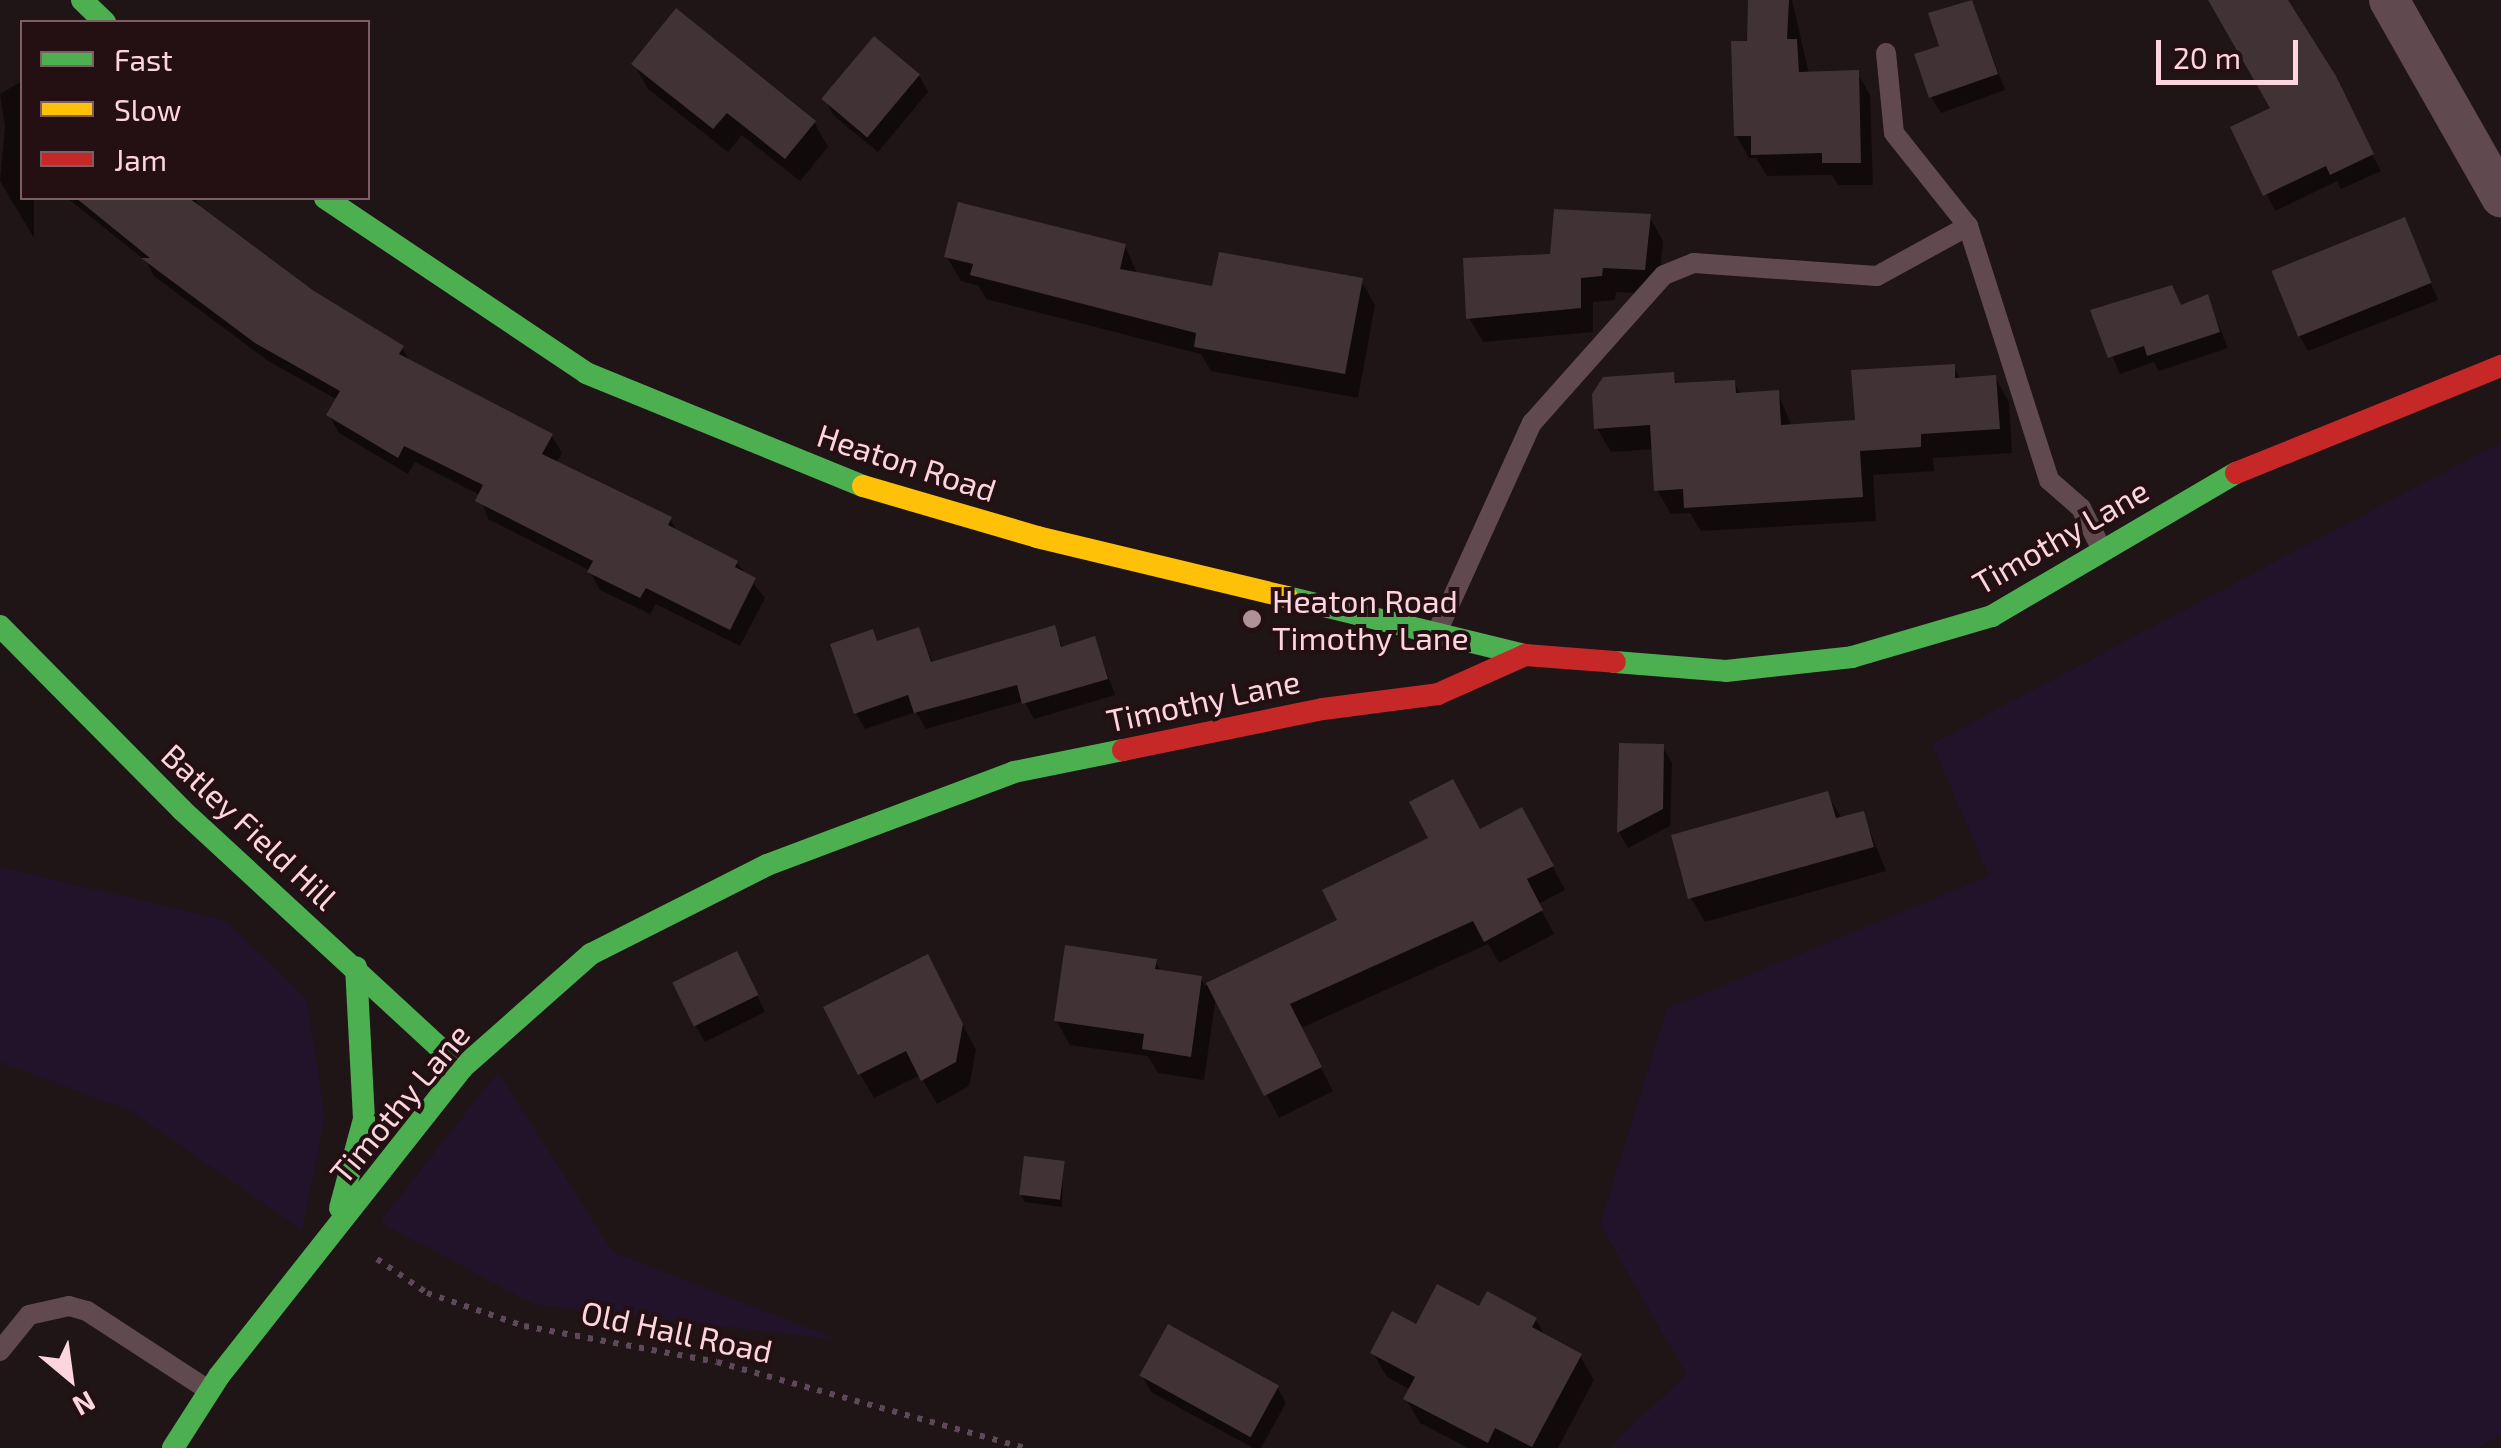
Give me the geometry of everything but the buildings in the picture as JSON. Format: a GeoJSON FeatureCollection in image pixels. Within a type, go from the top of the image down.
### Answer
{"type":"FeatureCollection","features":[{"type":"Feature","properties":{"kind":"street"},"geometry":{"type":"LineString","coordinates":[[82,0],[102,20]]}},
{"type":"Feature","properties":{"kind":"street"},"geometry":{"type":"LineString","coordinates":[[2389,0],[2501,197]]}},
{"type":"Feature","properties":{"kind":"street","name":"Heaton Road"},"geometry":{"type":"LineString","coordinates":[[328,200],[586,374],[856,484],[1037,537],[1525,655]]}},
{"type":"Feature","properties":{"kind":"street","name":"Timothy Lane"},"geometry":{"type":"LineString","coordinates":[[173,1448],[210,1391],[462,1068],[592,954],[767,864],[1014,772],[1323,709],[1438,694],[1525,655],[1726,671],[1852,657],[1992,616],[2255,462],[2501,366]]}},
{"type":"Feature","properties":{"kind":"street","name":"Batley Field Hill"},"geometry":{"type":"LineString","coordinates":[[0,626],[182,810],[462,1068]]}},
{"type":"Feature","properties":{"kind":"street"},"geometry":{"type":"LineString","coordinates":[[334,1230],[364,1119],[356,967]]}},
{"type":"Feature","properties":{"kind":"lane"},"geometry":{"type":"LineString","coordinates":[[1886,54],[1894,133],[1968,226],[2049,480],[2081,508],[2102,552]]}},
{"type":"Feature","properties":{"kind":"lane"},"geometry":{"type":"LineString","coordinates":[[1436,634],[1532,424],[1664,275],[1694,263],[1877,276],[1968,226]]}},
{"type":"Feature","properties":{"kind":"lane"},"geometry":{"type":"LineString","coordinates":[[0,1351],[29,1315],[69,1306],[87,1311],[210,1391]]}},
{"type":"Feature","properties":{"kind":"path","name":"Old Hall Road"},"geometry":{"type":"LineString","coordinates":[[334,1230],[426,1293],[524,1326],[717,1362],[1026,1448]]}},
{"type":"Feature","properties":{"kind":"shaded area"},"geometry":{"type":"Polygon","coordinates":[[[2501,442],[2501,1435],[2479,1448],[1610,1448],[1686,1374],[1600,1224],[1667,1009],[1989,876],[1932,744],[2501,442]]]}},
{"type":"Feature","properties":{"kind":"shaded area"},"geometry":{"type":"Polygon","coordinates":[[[0,867],[224,920],[307,999],[325,1118],[302,1230],[131,1111],[0,1062],[0,867]]]}},
{"type":"Feature","properties":{"kind":"shaded area"},"geometry":{"type":"Polygon","coordinates":[[[498,1072],[613,1252],[839,1340],[533,1304],[380,1222],[498,1072]]]}},
{"type":"Feature","properties":{"kind":"traffic: fast"},"geometry":{"type":"LineString","coordinates":[[82,0],[103,20]]}},
{"type":"Feature","properties":{"kind":"traffic: fast"},"geometry":{"type":"LineString","coordinates":[[328,200],[586,373],[863,486]]}},
{"type":"Feature","properties":{"kind":"traffic: fast"},"geometry":{"type":"LineString","coordinates":[[1615,662],[1726,671],[1852,657],[1992,616],[2236,473]]}},
{"type":"Feature","properties":{"kind":"traffic: fast"},"geometry":{"type":"LineString","coordinates":[[1287,597],[1525,655]]}},
{"type":"Feature","properties":{"kind":"traffic: fast"},"geometry":{"type":"LineString","coordinates":[[0,626],[182,810],[462,1068]]}},
{"type":"Feature","properties":{"kind":"traffic: fast"},"geometry":{"type":"LineString","coordinates":[[173,1448],[219,1376],[462,1068],[591,954],[767,865],[1014,772],[1123,750]]}},
{"type":"Feature","properties":{"kind":"traffic: fast"},"geometry":{"type":"LineString","coordinates":[[340,1208],[364,1119],[356,967]]}},
{"type":"Feature","properties":{"kind":"traffic: slow"},"geometry":{"type":"LineString","coordinates":[[863,486],[1037,537],[1287,597]]}},
{"type":"Feature","properties":{"kind":"traffic: jam"},"geometry":{"type":"LineString","coordinates":[[2236,473],[2501,366]]}},
{"type":"Feature","properties":{"kind":"traffic: jam"},"geometry":{"type":"LineString","coordinates":[[1123,750],[1323,709],[1438,694],[1525,655],[1615,662]]}},
{"type":"Feature","properties":{"kind":"place","name":"Heaton Road Timothy Lane"},"geometry":{"type":"Point","coordinates":[1252,619]}}]}
